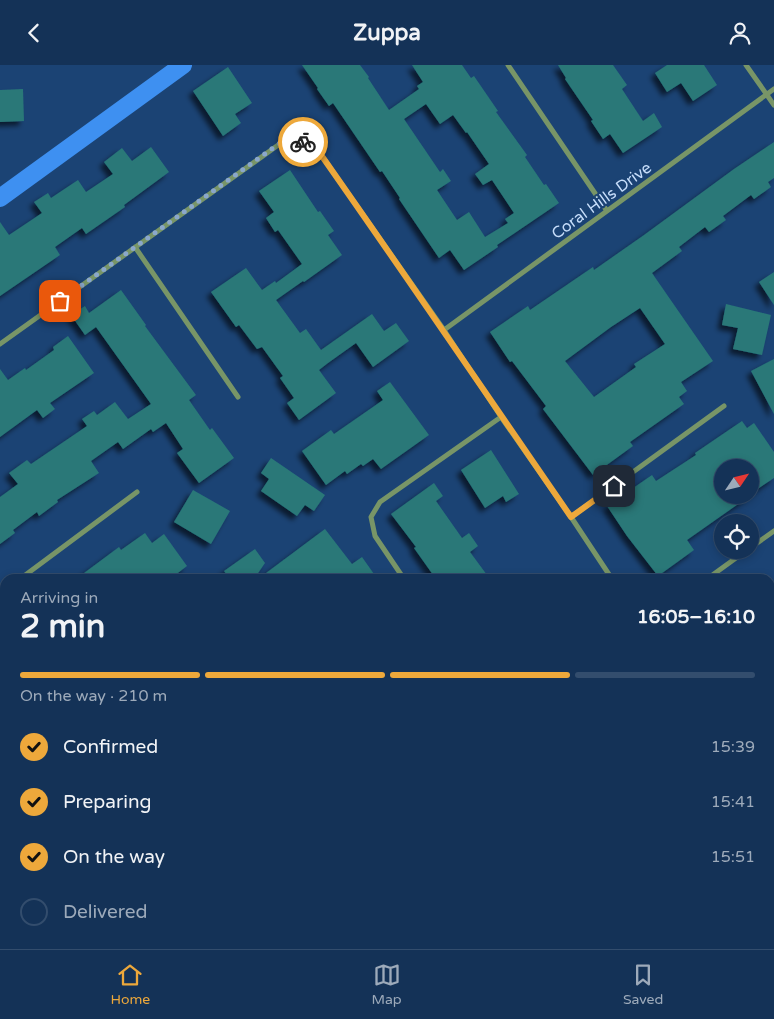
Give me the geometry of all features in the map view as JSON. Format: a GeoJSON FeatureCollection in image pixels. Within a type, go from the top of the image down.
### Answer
{"type":"FeatureCollection","features":[{"type":"Feature","properties":{"kind":"street"},"geometry":{"type":"LineString","coordinates":[[508,65],[607,211]]}},
{"type":"Feature","properties":{"kind":"street"},"geometry":{"type":"LineString","coordinates":[[746,65],[774,105]]}},
{"type":"Feature","properties":{"kind":"street","name":"Coral Hills Drive"},"geometry":{"type":"LineString","coordinates":[[444,331],[774,89]]}},
{"type":"Feature","properties":{"kind":"street"},"geometry":{"type":"LineString","coordinates":[[0,344],[280,143],[301,140],[319,152],[444,331],[609,574]]}},
{"type":"Feature","properties":{"kind":"street"},"geometry":{"type":"LineString","coordinates":[[135,247],[238,397]]}},
{"type":"Feature","properties":{"kind":"street"},"geometry":{"type":"LineString","coordinates":[[571,517],[724,406]]}},
{"type":"Feature","properties":{"kind":"street"},"geometry":{"type":"LineString","coordinates":[[401,574],[375,537],[370,517],[380,503],[501,417]]}},
{"type":"Feature","properties":{"kind":"street"},"geometry":{"type":"LineString","coordinates":[[27,574],[137,492]]}},
{"type":"Feature","properties":{"kind":"street"},"geometry":{"type":"LineString","coordinates":[[759,541],[774,531]]}},
{"type":"Feature","properties":{"kind":"street"},"geometry":{"type":"LineString","coordinates":[[714,574],[734,559]]}},
{"type":"Feature","properties":{"kind":"building"},"geometry":{"type":"Polygon","coordinates":[[[302,65],[360,65],[389,110],[419,89],[417,86],[423,82],[412,65],[462,65],[471,78],[474,76],[498,111],[496,112],[527,155],[525,157],[559,203],[464,270],[450,250],[439,258],[382,171],[380,172],[333,103],[329,106],[302,65]],[[426,104],[404,119],[440,172],[443,169],[451,181],[437,190],[457,220],[469,212],[485,237],[508,223],[505,219],[514,213],[492,180],[483,185],[475,174],[489,164],[453,115],[440,124],[426,104]]]}},
{"type":"Feature","properties":{"kind":"building"},"geometry":{"type":"Polygon","coordinates":[[[558,65],[613,65],[627,85],[622,89],[643,121],[654,113],[662,127],[623,153],[610,134],[603,139],[558,65]]]}},
{"type":"Feature","properties":{"kind":"building"},"geometry":{"type":"Polygon","coordinates":[[[667,65],[704,65],[717,85],[693,101],[681,83],[667,92],[655,73],[667,65]]]}},
{"type":"Feature","properties":{"kind":"building"},"geometry":{"type":"Polygon","coordinates":[[[228,67],[252,103],[235,114],[241,123],[223,136],[193,91],[228,67]]]}},
{"type":"Feature","properties":{"kind":"building"},"geometry":{"type":"Polygon","coordinates":[[[23,89],[24,121],[0,122],[0,90],[23,89]]]}},
{"type":"Feature","properties":{"kind":"building"},"geometry":{"type":"Polygon","coordinates":[[[774,142],[774,178],[768,182],[771,187],[754,199],[751,195],[723,216],[726,220],[709,232],[705,227],[679,247],[682,251],[652,273],[713,361],[681,382],[687,391],[679,397],[684,404],[630,442],[633,446],[593,475],[543,409],[546,406],[512,361],[510,362],[490,332],[528,306],[530,310],[593,267],[594,270],[774,142]],[[640,308],[565,361],[594,397],[636,367],[634,364],[665,344],[640,308]]]}},
{"type":"Feature","properties":{"kind":"building"},"geometry":{"type":"Polygon","coordinates":[[[151,147],[169,172],[124,205],[125,207],[86,234],[82,228],[55,247],[60,255],[0,296],[0,222],[9,235],[42,213],[34,202],[48,193],[51,198],[78,180],[86,192],[113,174],[104,162],[122,148],[132,161],[151,147]]]}},
{"type":"Feature","properties":{"kind":"building"},"geometry":{"type":"Polygon","coordinates":[[[290,170],[318,212],[320,211],[334,231],[328,235],[342,255],[276,300],[300,333],[306,329],[321,350],[372,314],[384,331],[396,323],[409,341],[373,367],[356,343],[328,363],[319,370],[336,393],[299,420],[287,403],[294,398],[280,378],[283,376],[262,347],[257,349],[239,325],[236,327],[211,292],[246,268],[262,290],[275,281],[276,283],[302,264],[278,230],[275,232],[266,218],[274,212],[259,191],[290,170]]]}},
{"type":"Feature","properties":{"kind":"building"},"geometry":{"type":"Polygon","coordinates":[[[774,272],[774,305],[759,282],[774,272]]]}},
{"type":"Feature","properties":{"kind":"building"},"geometry":{"type":"Polygon","coordinates":[[[121,290],[196,395],[189,400],[210,430],[212,428],[234,458],[199,483],[177,453],[183,449],[166,423],[153,432],[151,429],[123,449],[118,442],[91,461],[99,473],[57,500],[58,502],[39,516],[37,512],[13,530],[15,533],[0,544],[0,497],[18,484],[9,473],[27,460],[31,464],[87,426],[82,419],[94,411],[97,415],[115,402],[128,419],[151,404],[96,327],[85,335],[71,315],[85,306],[89,313],[121,290]]]}},
{"type":"Feature","properties":{"kind":"building"},"geometry":{"type":"Polygon","coordinates":[[[726,304],[771,315],[762,355],[733,349],[738,328],[722,325],[726,304]]]}},
{"type":"Feature","properties":{"kind":"building"},"geometry":{"type":"Polygon","coordinates":[[[68,336],[94,373],[50,403],[55,409],[43,418],[37,410],[0,437],[0,369],[8,380],[54,350],[53,347],[68,336]]]}},
{"type":"Feature","properties":{"kind":"building"},"geometry":{"type":"Polygon","coordinates":[[[774,359],[774,414],[751,371],[774,359]]]}},
{"type":"Feature","properties":{"kind":"building"},"geometry":{"type":"Polygon","coordinates":[[[390,382],[429,435],[381,469],[373,459],[363,466],[361,464],[347,474],[345,471],[326,485],[302,451],[331,430],[334,434],[383,400],[377,391],[390,382]]]}},
{"type":"Feature","properties":{"kind":"building"},"geometry":{"type":"Polygon","coordinates":[[[742,421],[747,428],[754,423],[774,452],[774,478],[759,488],[759,459],[714,459],[714,504],[738,504],[724,514],[714,514],[714,521],[687,540],[694,550],[661,574],[656,574],[607,506],[652,475],[656,481],[696,455],[695,453],[742,421]]]}},
{"type":"Feature","properties":{"kind":"building"},"geometry":{"type":"Polygon","coordinates":[[[491,450],[519,494],[506,502],[503,496],[485,508],[461,470],[491,450]]]}},
{"type":"Feature","properties":{"kind":"building"},"geometry":{"type":"Polygon","coordinates":[[[271,458],[325,495],[314,511],[305,505],[297,516],[261,491],[269,479],[261,473],[271,458]]]}},
{"type":"Feature","properties":{"kind":"building"},"geometry":{"type":"Polygon","coordinates":[[[434,483],[443,496],[436,501],[462,538],[469,533],[478,546],[470,552],[486,574],[432,574],[414,548],[416,547],[391,514],[434,483]]]}},
{"type":"Feature","properties":{"kind":"building"},"geometry":{"type":"Polygon","coordinates":[[[193,490],[230,511],[211,544],[174,522],[193,490]]]}},
{"type":"Feature","properties":{"kind":"building"},"geometry":{"type":"Polygon","coordinates":[[[325,529],[352,564],[362,557],[374,574],[265,574],[325,529]]]}},
{"type":"Feature","properties":{"kind":"building"},"geometry":{"type":"Polygon","coordinates":[[[145,533],[152,543],[164,534],[187,566],[177,574],[83,574],[119,547],[121,550],[145,533]]]}},
{"type":"Feature","properties":{"kind":"building"},"geometry":{"type":"Polygon","coordinates":[[[255,549],[265,563],[257,574],[226,574],[224,571],[255,549]]]}},
{"type":"Feature","properties":{"kind":"waterway"},"geometry":{"type":"LineString","coordinates":[[0,198],[183,65]]}},
{"type":"Feature","properties":{"kind":"way so far"},"geometry":{"type":"LineString","coordinates":[[60,301],[280,143],[301,140],[303,142]]}},
{"type":"Feature","properties":{"kind":"route"},"geometry":{"type":"LineString","coordinates":[[303,142],[319,152],[571,517],[614,486]]}}]}
